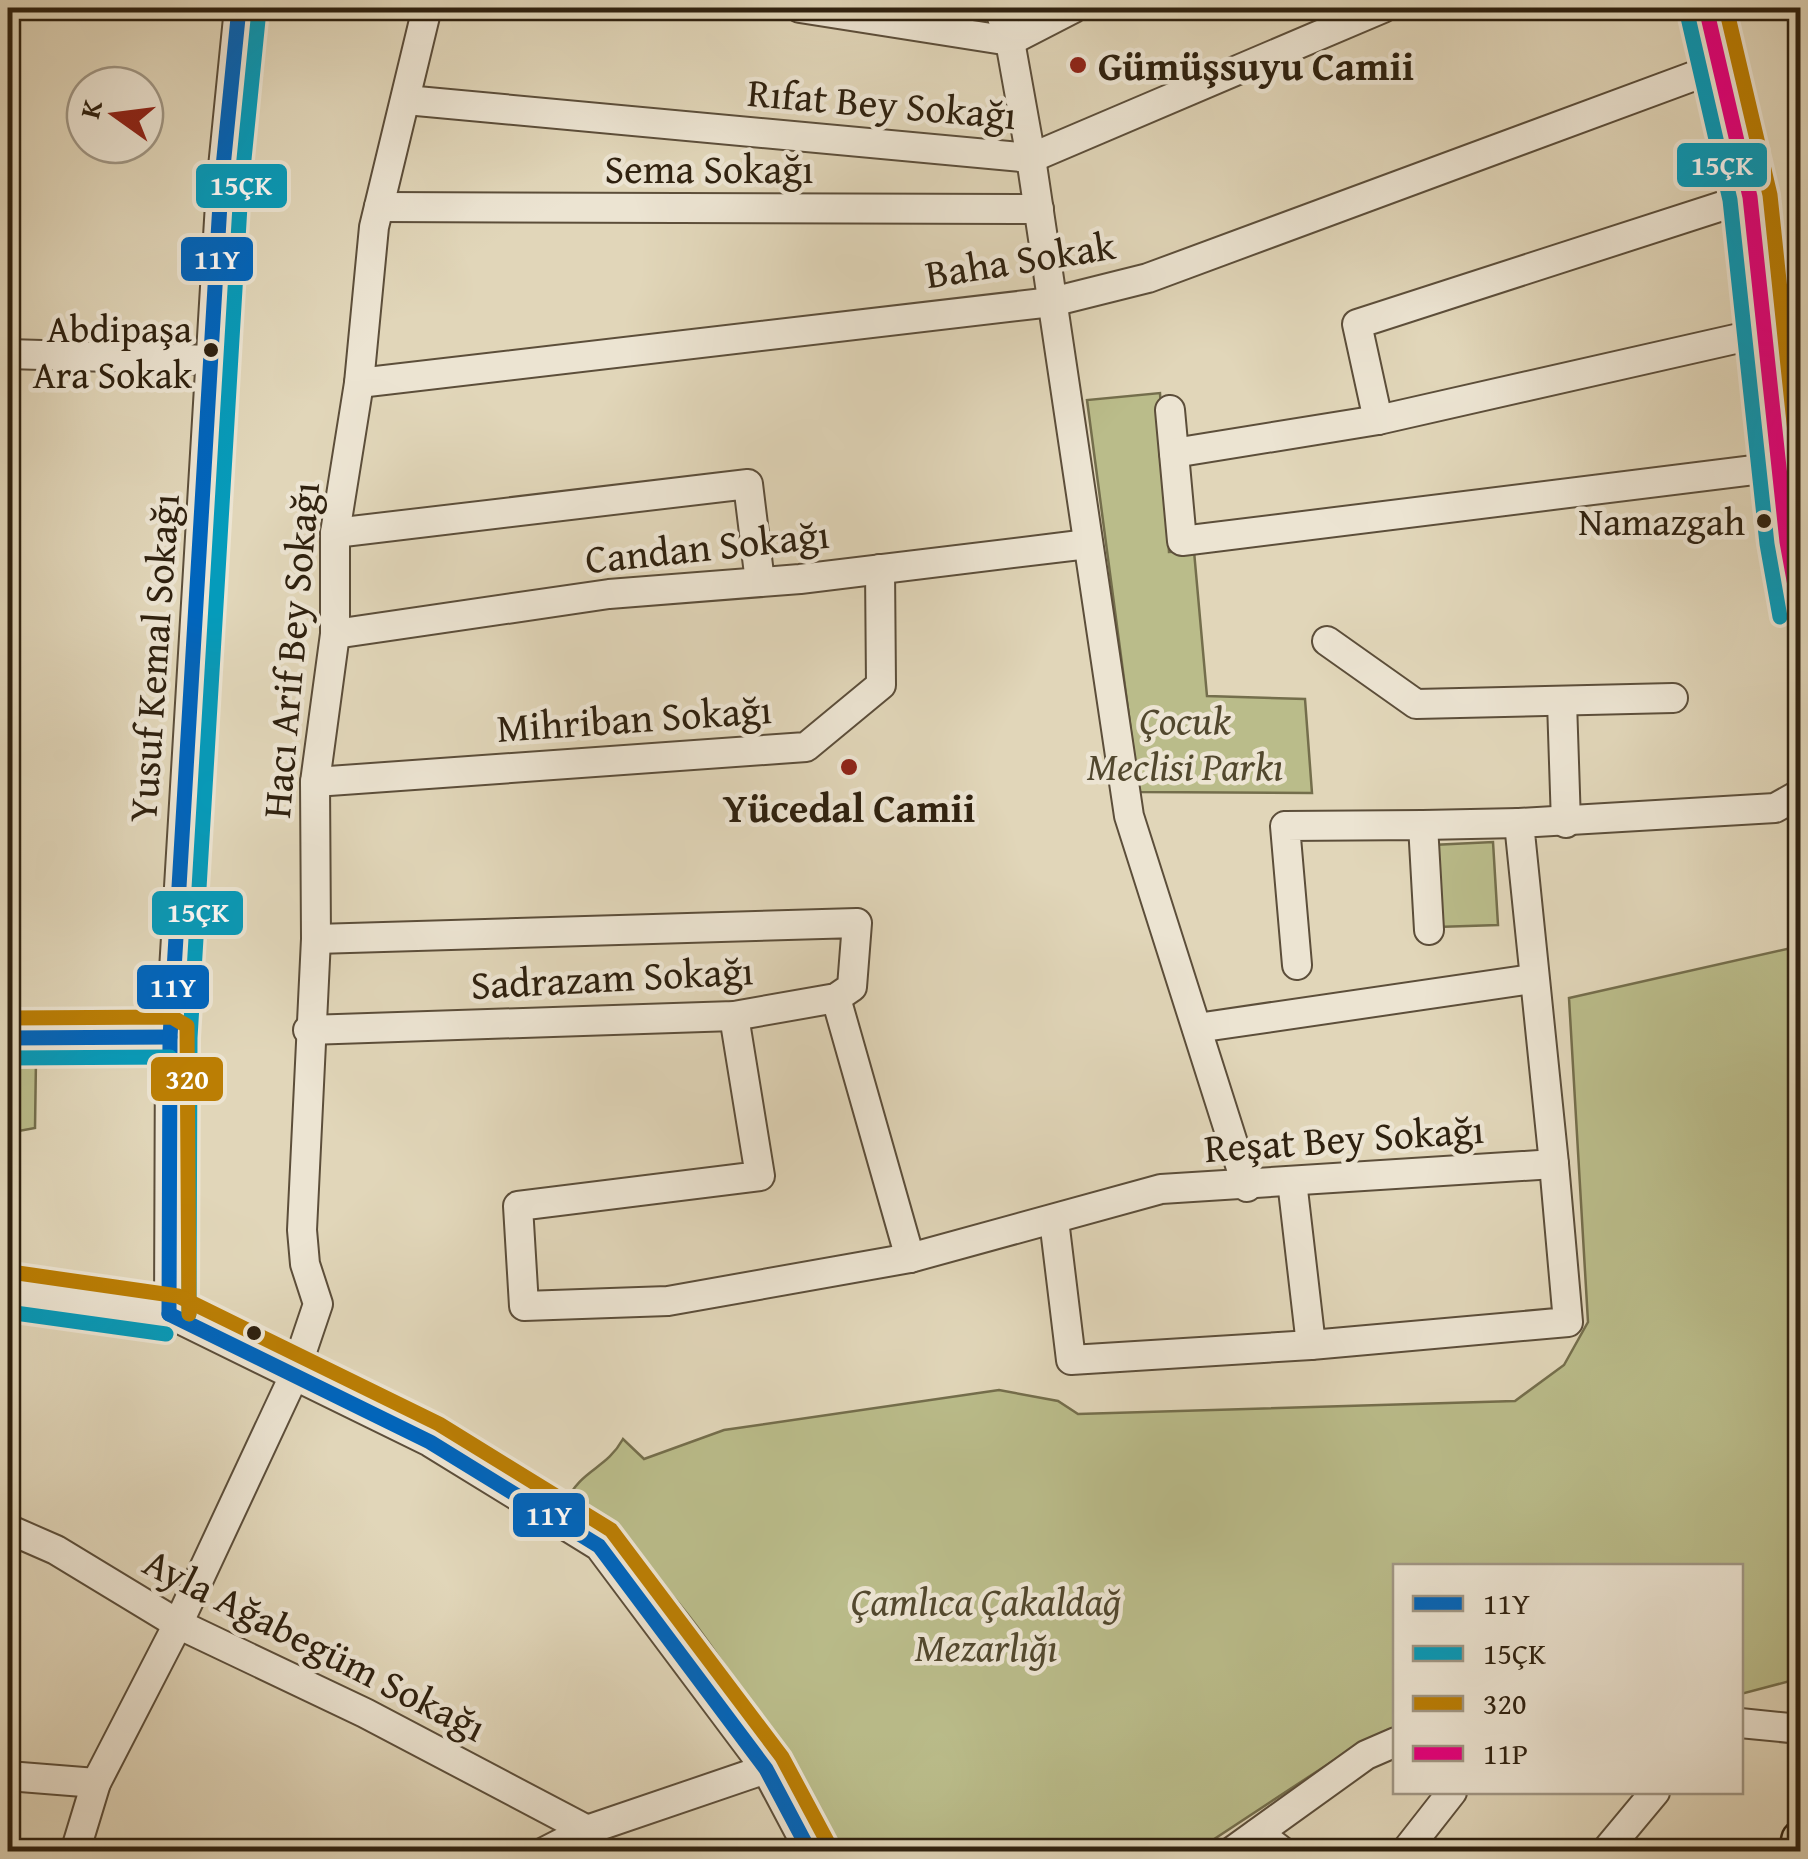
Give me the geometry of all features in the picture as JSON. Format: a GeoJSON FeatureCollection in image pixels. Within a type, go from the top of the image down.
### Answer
{"type":"FeatureCollection","features":[{"type":"Feature","properties":{"kind":"main road"},"geometry":{"type":"LineString","coordinates":[[1797,1852],[1800,1839]]}},
{"type":"Feature","properties":{"kind":"street","name":"Yusuf Kemal Sokağı"},"geometry":{"type":"LineString","coordinates":[[168,1314],[170,1038],[221,188],[239,8]]}},
{"type":"Feature","properties":{"kind":"street","name":"Hacı Arif Bey Sokağı"},"geometry":{"type":"LineString","coordinates":[[293,1378],[318,1304],[305,1264],[302,1230],[308,1030],[316,940],[314,782],[335,634],[335,533],[359,383],[379,207],[428,8]]}},
{"type":"Feature","properties":{"kind":"street"},"geometry":{"type":"LineString","coordinates":[[800,8],[1010,41],[1074,8]]}},
{"type":"Feature","properties":{"kind":"street"},"geometry":{"type":"LineString","coordinates":[[998,8],[1010,41],[1031,158],[1129,816],[1247,1187]]}},
{"type":"Feature","properties":{"kind":"street","name":"Rıfat Bey Sokağı"},"geometry":{"type":"LineString","coordinates":[[406,100],[1031,158],[1383,8]]}},
{"type":"Feature","properties":{"kind":"street"},"geometry":{"type":"LineString","coordinates":[[1706,8],[1750,197],[1778,466],[1800,613]]}},
{"type":"Feature","properties":{"kind":"street","name":"Baha Sokak"},"geometry":{"type":"LineString","coordinates":[[359,383],[1052,302],[1148,278],[1720,66]]}},
{"type":"Feature","properties":{"kind":"street"},"geometry":{"type":"LineString","coordinates":[[1378,420],[1357,324],[1750,197]]}},
{"type":"Feature","properties":{"kind":"street","name":"Sema Sokağı"},"geometry":{"type":"LineString","coordinates":[[379,207],[1038,209]]}},
{"type":"Feature","properties":{"kind":"street"},"geometry":{"type":"LineString","coordinates":[[1174,453],[1378,420],[1766,332]]}},
{"type":"Feature","properties":{"kind":"street"},"geometry":{"type":"LineString","coordinates":[[8,354],[212,360]]}},
{"type":"Feature","properties":{"kind":"street"},"geometry":{"type":"LineString","coordinates":[[1170,410],[1182,541],[1778,466]]}},
{"type":"Feature","properties":{"kind":"street"},"geometry":{"type":"LineString","coordinates":[[335,533],[748,484],[760,582]]}},
{"type":"Feature","properties":{"kind":"street","name":"Candan Sokağı"},"geometry":{"type":"LineString","coordinates":[[335,634],[609,594],[760,582],[1088,544]]}},
{"type":"Feature","properties":{"kind":"street","name":"Mihriban Sokağı"},"geometry":{"type":"LineString","coordinates":[[314,782],[806,747],[881,685],[880,569]]}},
{"type":"Feature","properties":{"kind":"street"},"geometry":{"type":"LineString","coordinates":[[1326,641],[1416,704],[1674,698]]}},
{"type":"Feature","properties":{"kind":"street"},"geometry":{"type":"LineString","coordinates":[[1562,702],[1566,823]]}},
{"type":"Feature","properties":{"kind":"street"},"geometry":{"type":"LineString","coordinates":[[1298,966],[1285,826],[1566,823],[1775,808],[1800,794]]}},
{"type":"Feature","properties":{"kind":"street"},"geometry":{"type":"LineString","coordinates":[[1054,1220],[1071,1360],[1311,1345],[1568,1322],[1518,823]]}},
{"type":"Feature","properties":{"kind":"street"},"geometry":{"type":"LineString","coordinates":[[1423,826],[1429,930]]}},
{"type":"Feature","properties":{"kind":"street"},"geometry":{"type":"LineString","coordinates":[[316,940],[857,924],[852,987],[836,998],[910,1258]]}},
{"type":"Feature","properties":{"kind":"street"},"geometry":{"type":"LineString","coordinates":[[1197,1028],[1532,978]]}},
{"type":"Feature","properties":{"kind":"street","name":"Sadrazam Sokağı"},"geometry":{"type":"LineString","coordinates":[[308,1030],[734,1016],[836,998]]}},
{"type":"Feature","properties":{"kind":"street","name":"Reşat Bey Sokağı"},"geometry":{"type":"LineString","coordinates":[[734,1016],[760,1176],[518,1206],[524,1306],[668,1301],[910,1258],[1161,1189],[1247,1187],[1554,1164]]}},
{"type":"Feature","properties":{"kind":"street"},"geometry":{"type":"LineString","coordinates":[[8,1038],[170,1038]]}},
{"type":"Feature","properties":{"kind":"street"},"geometry":{"type":"LineString","coordinates":[[1292,1181],[1311,1345]]}},
{"type":"Feature","properties":{"kind":"street"},"geometry":{"type":"LineString","coordinates":[[8,1292],[168,1314],[430,1442],[599,1546],[766,1770],[810,1852]]}},
{"type":"Feature","properties":{"kind":"street"},"geometry":{"type":"LineString","coordinates":[[75,1852],[96,1783],[178,1624],[293,1378]]}},
{"type":"Feature","properties":{"kind":"street","name":"Ayla Ağabegüm Sokağı"},"geometry":{"type":"LineString","coordinates":[[8,1529],[56,1550],[178,1624],[365,1713],[587,1830]]}},
{"type":"Feature","properties":{"kind":"street"},"geometry":{"type":"LineString","coordinates":[[1743,1723],[1800,1728]]}},
{"type":"Feature","properties":{"kind":"street"},"geometry":{"type":"LineString","coordinates":[[1231,1852],[1366,1755],[1393,1743]]}},
{"type":"Feature","properties":{"kind":"street"},"geometry":{"type":"LineString","coordinates":[[544,1852],[587,1830],[766,1770]]}},
{"type":"Feature","properties":{"kind":"street"},"geometry":{"type":"LineString","coordinates":[[8,1776],[96,1783]]}},
{"type":"Feature","properties":{"kind":"street"},"geometry":{"type":"LineString","coordinates":[[1405,1852],[1450,1794]]}},
{"type":"Feature","properties":{"kind":"street"},"geometry":{"type":"LineString","coordinates":[[1606,1852],[1653,1794]]}},
{"type":"Feature","properties":{"kind":"street"},"geometry":{"type":"LineString","coordinates":[[1258,1834],[1284,1852]]}},
{"type":"Feature","properties":{"kind":"green space","name":"Çocuk Meclisi Parkı"},"geometry":{"type":"Polygon","coordinates":[[[1160,393],[1169,552],[1194,551],[1207,696],[1305,699],[1312,793],[1139,792],[1087,400],[1160,393]]]}},
{"type":"Feature","properties":{"kind":"green space"},"geometry":{"type":"Polygon","coordinates":[[[1493,842],[1498,925],[1437,927],[1432,845],[1493,842]]]}},
{"type":"Feature","properties":{"kind":"green space","name":"Çamlıca Çakaldağ Mezarlığı"},"geometry":{"type":"Polygon","coordinates":[[[1800,946],[1800,1640],[1790,1681],[1743,1693],[1743,1564],[1393,1564],[1393,1731],[1348,1751],[1196,1851],[843,1851],[813,1799],[695,1624],[626,1549],[564,1505],[578,1483],[609,1457],[623,1439],[644,1459],[724,1430],[999,1390],[1058,1401],[1078,1414],[1515,1401],[1564,1365],[1588,1322],[1569,998],[1800,946]]]}},
{"type":"Feature","properties":{"kind":"green space"},"geometry":{"type":"Polygon","coordinates":[[[8,1057],[36,1059],[35,1128],[8,1133],[8,1057]]]}},
{"type":"Feature","properties":{"kind":"transit line","name":"11Y"},"geometry":{"type":"LineString","coordinates":[[169,1314],[170,1037],[221,187],[239,8]]}},
{"type":"Feature","properties":{"kind":"transit line","name":"11P"},"geometry":{"type":"LineString","coordinates":[[1706,8],[1750,197],[1787,542],[1800,613]]}},
{"type":"Feature","properties":{"kind":"transit line","name":"320"},"geometry":{"type":"LineString","coordinates":[[1726,8],[1770,195],[1800,480]]}},
{"type":"Feature","properties":{"kind":"transit line","name":"15ÇK"},"geometry":{"type":"LineString","coordinates":[[189,1314],[190,1038],[241,189],[259,10]]}},
{"type":"Feature","properties":{"kind":"transit line","name":"15ÇK"},"geometry":{"type":"LineString","coordinates":[[1687,13],[1730,200],[1767,544],[1780,617]]}},
{"type":"Feature","properties":{"kind":"transit line","name":"320"},"geometry":{"type":"LineString","coordinates":[[8,1018],[172,1017],[187,1026],[189,1314]]}},
{"type":"Feature","properties":{"kind":"transit line","name":"11Y"},"geometry":{"type":"LineString","coordinates":[[8,1038],[170,1037]]}},
{"type":"Feature","properties":{"kind":"transit line","name":"15ÇK"},"geometry":{"type":"LineString","coordinates":[[8,1058],[170,1057]]}},
{"type":"Feature","properties":{"kind":"transit line","name":"320"},"geometry":{"type":"LineString","coordinates":[[11,1272],[178,1296],[439,1424],[611,1530],[782,1757],[828,1843]]}},
{"type":"Feature","properties":{"kind":"transit line","name":"15ÇK"},"geometry":{"type":"LineString","coordinates":[[8,1312],[166,1334]]}},
{"type":"Feature","properties":{"kind":"transit line","name":"11Y"},"geometry":{"type":"LineString","coordinates":[[169,1314],[430,1442],[599,1546],[766,1769],[810,1852]]}},
{"type":"Feature","properties":{"kind":"place","name":"Gümüşsuyu Camii"},"geometry":{"type":"Point","coordinates":[1078,65]}},
{"type":"Feature","properties":{"kind":"place","name":"Abdipaşa Ara Sokak"},"geometry":{"type":"Point","coordinates":[211,350]}},
{"type":"Feature","properties":{"kind":"place","name":"Namazgah"},"geometry":{"type":"Point","coordinates":[1764,521]}},
{"type":"Feature","properties":{"kind":"place","name":"Yücedal Camii"},"geometry":{"type":"Point","coordinates":[849,767]}}]}
